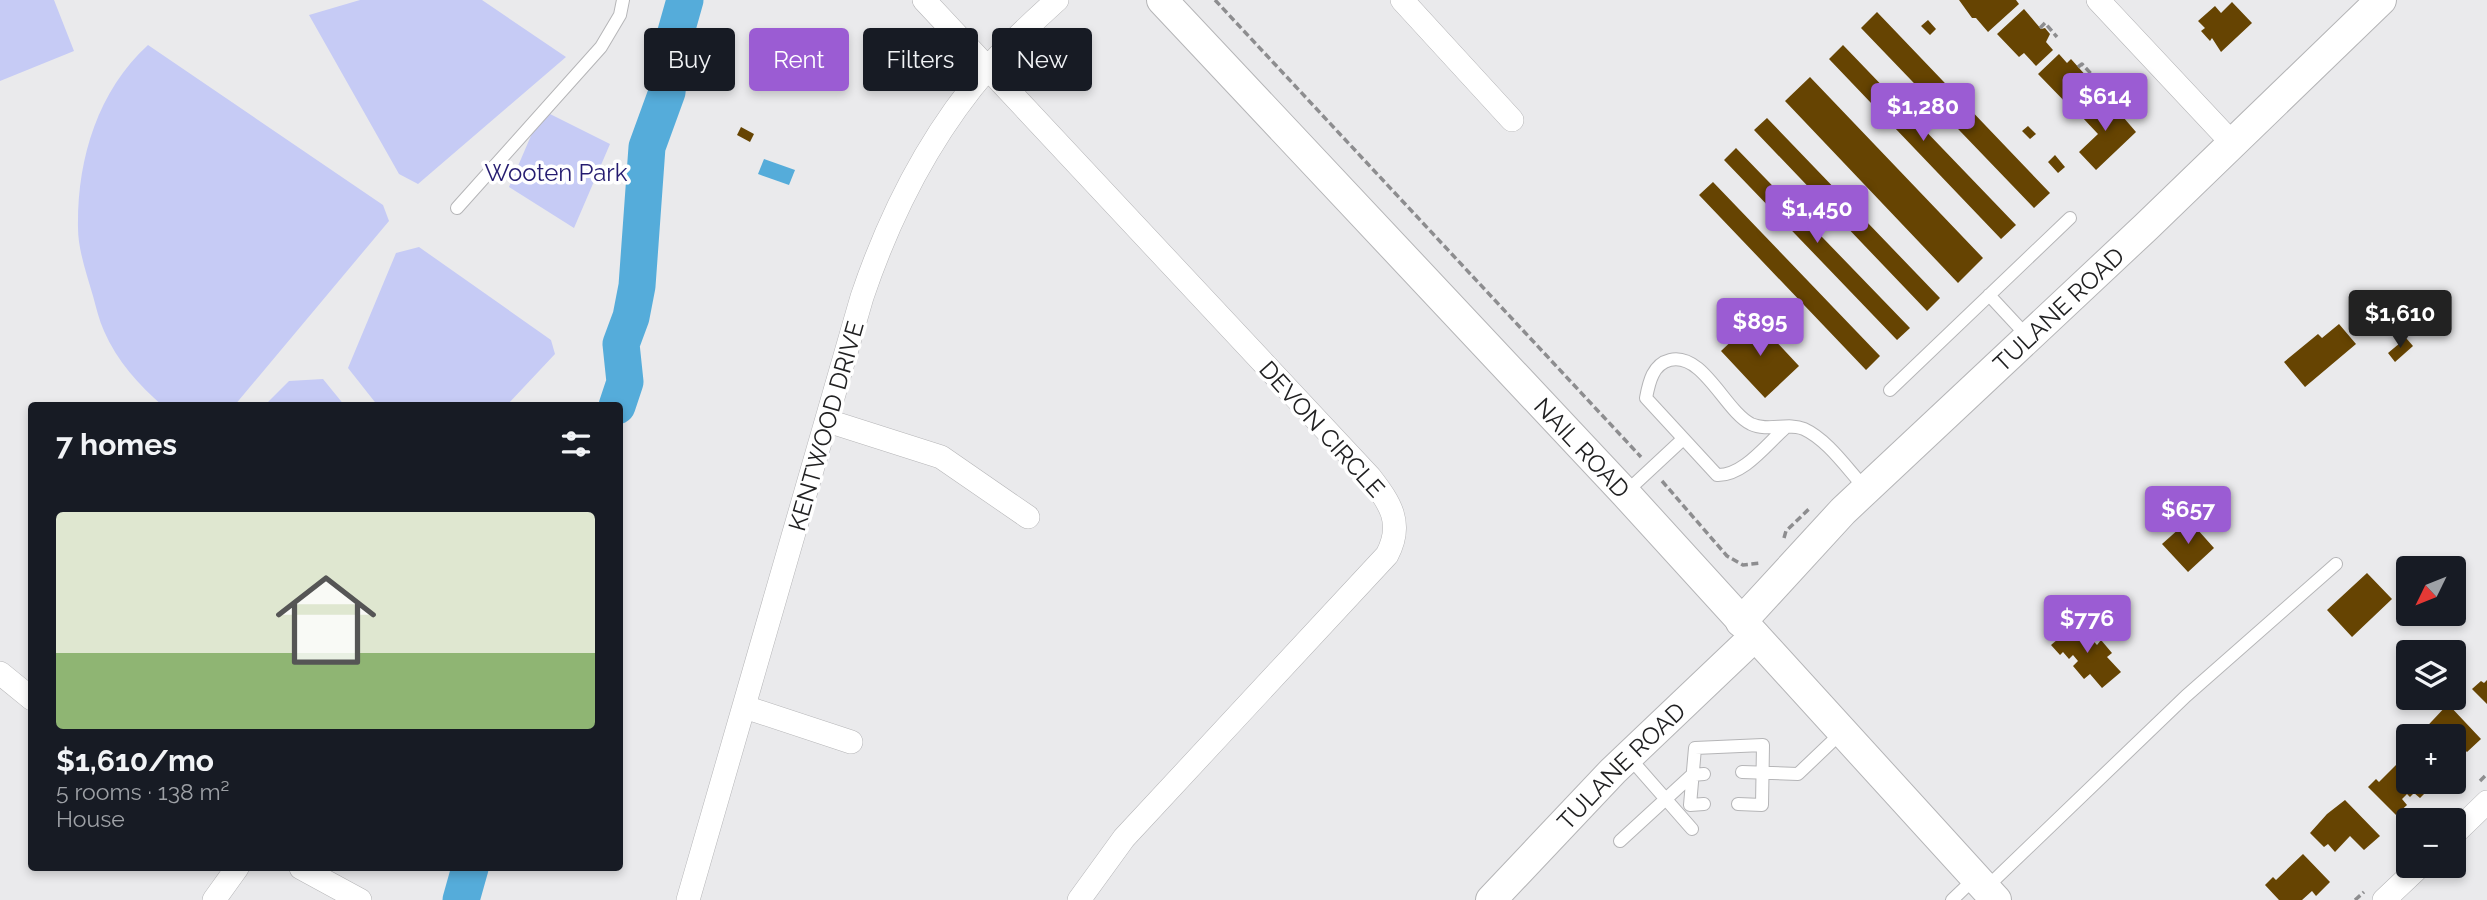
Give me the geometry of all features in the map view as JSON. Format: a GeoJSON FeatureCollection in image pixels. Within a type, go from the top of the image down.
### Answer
{"type":"FeatureCollection","features":[{"type":"Feature","properties":{"kind":"street","name":"DEVON CIRCLE"},"geometry":{"type":"LineString","coordinates":[[924,0],[1370,477],[1391,506],[1396,526],[1387,555],[1124,838],[1079,900]]}},
{"type":"Feature","properties":{"kind":"street","name":"KENTWOOD DRIVE"},"geometry":{"type":"LineString","coordinates":[[688,900],[862,297],[896,209],[936,137],[987,68],[1057,0]]}},
{"type":"Feature","properties":{"kind":"street","name":"NAIL ROAD"},"geometry":{"type":"LineString","coordinates":[[1162,0],[1625,493],[1985,889]]}},
{"type":"Feature","properties":{"kind":"street"},"geometry":{"type":"LineString","coordinates":[[1402,0],[1512,120]]}},
{"type":"Feature","properties":{"kind":"street"},"geometry":{"type":"LineString","coordinates":[[2098,0],[2233,144]]}},
{"type":"Feature","properties":{"kind":"street","name":"TULANE ROAD"},"geometry":{"type":"LineString","coordinates":[[1491,900],[1538,847],[1748,629],[1866,489],[2233,144],[2381,0]]}},
{"type":"Feature","properties":{"kind":"street"},"geometry":{"type":"LineString","coordinates":[[828,421],[941,457],[1028,517]]}},
{"type":"Feature","properties":{"kind":"street"},"geometry":{"type":"LineString","coordinates":[[0,673],[28,696]]}},
{"type":"Feature","properties":{"kind":"street"},"geometry":{"type":"LineString","coordinates":[[745,707],[851,742]]}},
{"type":"Feature","properties":{"kind":"street"},"geometry":{"type":"LineString","coordinates":[[2466,822],[2487,802]]}},
{"type":"Feature","properties":{"kind":"street"},"geometry":{"type":"LineString","coordinates":[[214,900],[235,871]]}},
{"type":"Feature","properties":{"kind":"street"},"geometry":{"type":"LineString","coordinates":[[307,871],[360,900]]}},
{"type":"Feature","properties":{"kind":"street"},"geometry":{"type":"LineString","coordinates":[[2384,900],[2407,878]]}},
{"type":"Feature","properties":{"kind":"lane"},"geometry":{"type":"LineString","coordinates":[[457,208],[601,47],[620,15],[623,0]]}},
{"type":"Feature","properties":{"kind":"lane"},"geometry":{"type":"LineString","coordinates":[[1890,390],[2070,218]]}},
{"type":"Feature","properties":{"kind":"lane"},"geometry":{"type":"LineString","coordinates":[[1989,295],[2028,337]]}},
{"type":"Feature","properties":{"kind":"lane"},"geometry":{"type":"LineString","coordinates":[[1785,428],[1728,475],[1717,475],[1646,398],[1650,378],[1662,362],[1676,358],[1695,365],[1749,423],[1768,428],[1785,428],[1803,429],[1826,447],[1866,489]]}},
{"type":"Feature","properties":{"kind":"lane"},"geometry":{"type":"LineString","coordinates":[[1625,493],[1682,440]]}},
{"type":"Feature","properties":{"kind":"lane"},"geometry":{"type":"LineString","coordinates":[[1952,900],[1985,889],[2186,696],[2336,564]]}},
{"type":"Feature","properties":{"kind":"lane"},"geometry":{"type":"LineString","coordinates":[[1742,772],[1798,774],[1842,732]]}},
{"type":"Feature","properties":{"kind":"lane"},"geometry":{"type":"LineString","coordinates":[[1704,804],[1690,805],[1698,774],[1695,748],[1763,745],[1762,805],[1738,804]]}},
{"type":"Feature","properties":{"kind":"lane"},"geometry":{"type":"LineString","coordinates":[[1628,756],[1692,829]]}},
{"type":"Feature","properties":{"kind":"lane"},"geometry":{"type":"LineString","coordinates":[[1620,841],[1665,799],[1698,774]]}},
{"type":"Feature","properties":{"kind":"path"},"geometry":{"type":"LineString","coordinates":[[1215,0],[1652,468],[1727,556],[1743,565],[1755,564],[1769,558]]}},
{"type":"Feature","properties":{"kind":"path"},"geometry":{"type":"LineString","coordinates":[[2040,27],[2045,23],[2057,37]]}},
{"type":"Feature","properties":{"kind":"path"},"geometry":{"type":"LineString","coordinates":[[2078,68],[2082,64],[2095,78]]}},
{"type":"Feature","properties":{"kind":"path"},"geometry":{"type":"LineString","coordinates":[[1784,542],[1786,531],[1811,506]]}},
{"type":"Feature","properties":{"kind":"green space"},"geometry":{"type":"Polygon","coordinates":[[[0,0],[54,0],[74,51],[0,81],[0,0]]]}},
{"type":"Feature","properties":{"kind":"green space"},"geometry":{"type":"Polygon","coordinates":[[[360,0],[482,0],[566,57],[418,184],[399,174],[309,15],[360,0]]]}},
{"type":"Feature","properties":{"kind":"green space"},"geometry":{"type":"Polygon","coordinates":[[[148,45],[383,205],[389,221],[237,402],[158,402],[122,362],[109,342],[98,314],[78,236],[81,177],[93,129],[115,84],[148,45]]]}},
{"type":"Feature","properties":{"kind":"green space","name":"Wooten Park"},"geometry":{"type":"Polygon","coordinates":[[[542,110],[610,144],[574,228],[509,187],[542,110]]]}},
{"type":"Feature","properties":{"kind":"green space"},"geometry":{"type":"Polygon","coordinates":[[[419,247],[551,340],[555,354],[510,402],[375,402],[348,368],[396,253],[419,247]]]}},
{"type":"Feature","properties":{"kind":"green space"},"geometry":{"type":"Polygon","coordinates":[[[323,379],[342,402],[268,402],[289,381],[323,379]]]}},
{"type":"Feature","properties":{"kind":"shaded area"},"geometry":{"type":"Polygon","coordinates":[[[764,159],[795,170],[789,185],[758,174],[764,159]]]}},
{"type":"Feature","properties":{"kind":"building"},"geometry":{"type":"Polygon","coordinates":[[[1959,0],[2016,0],[2019,4],[1988,32],[1976,18],[1972,18],[1959,0]]]}},
{"type":"Feature","properties":{"kind":"building"},"geometry":{"type":"Polygon","coordinates":[[[2232,2],[2252,23],[2221,52],[2212,38],[2210,41],[2201,31],[2205,28],[2198,21],[2215,6],[2221,13],[2232,2]]]}},
{"type":"Feature","properties":{"kind":"building"},"geometry":{"type":"Polygon","coordinates":[[[2024,9],[2041,29],[2045,28],[2050,34],[2046,42],[2053,50],[2036,66],[2024,53],[2019,57],[1997,34],[2024,9]]]}},
{"type":"Feature","properties":{"kind":"building"},"geometry":{"type":"Polygon","coordinates":[[[1877,12],[2050,193],[2034,208],[1861,28],[1877,12]]]}},
{"type":"Feature","properties":{"kind":"building"},"geometry":{"type":"Polygon","coordinates":[[[1928,20],[1936,29],[1930,35],[1921,26],[1928,20]]]}},
{"type":"Feature","properties":{"kind":"building"},"geometry":{"type":"Polygon","coordinates":[[[1843,45],[2016,225],[2001,239],[1829,59],[1843,45]]]}},
{"type":"Feature","properties":{"kind":"building"},"geometry":{"type":"Polygon","coordinates":[[[2059,54],[2067,63],[2071,59],[2088,78],[2081,84],[2088,92],[2071,108],[2038,74],[2059,54]]]}},
{"type":"Feature","properties":{"kind":"building"},"geometry":{"type":"Polygon","coordinates":[[[1810,77],[1983,258],[1958,283],[1785,101],[1810,77]]]}},
{"type":"Feature","properties":{"kind":"building"},"geometry":{"type":"Polygon","coordinates":[[[2105,96],[2136,132],[2096,170],[2079,152],[2098,134],[2082,117],[2105,96]]]}},
{"type":"Feature","properties":{"kind":"building"},"geometry":{"type":"Polygon","coordinates":[[[1767,118],[1940,298],[1927,311],[1754,130],[1767,118]]]}},
{"type":"Feature","properties":{"kind":"building"},"geometry":{"type":"Polygon","coordinates":[[[2028,126],[2036,134],[2030,139],[2022,131],[2028,126]]]}},
{"type":"Feature","properties":{"kind":"building"},"geometry":{"type":"Polygon","coordinates":[[[741,127],[754,134],[750,142],[737,135],[741,127]]]}},
{"type":"Feature","properties":{"kind":"building"},"geometry":{"type":"Polygon","coordinates":[[[1736,148],[1910,328],[1897,340],[1724,160],[1736,148]]]}},
{"type":"Feature","properties":{"kind":"building"},"geometry":{"type":"Polygon","coordinates":[[[2055,155],[2065,167],[2058,173],[2048,162],[2055,155]]]}},
{"type":"Feature","properties":{"kind":"building"},"geometry":{"type":"Polygon","coordinates":[[[1713,182],[1880,356],[1866,370],[1699,195],[1713,182]]]}},
{"type":"Feature","properties":{"kind":"building"},"geometry":{"type":"Polygon","coordinates":[[[1755,319],[1799,366],[1765,398],[1721,351],[1755,319]]]}},
{"type":"Feature","properties":{"kind":"building"},"geometry":{"type":"Polygon","coordinates":[[[2339,324],[2356,344],[2305,387],[2284,362],[2318,334],[2322,338],[2339,324]]]}},
{"type":"Feature","properties":{"kind":"building"},"geometry":{"type":"Polygon","coordinates":[[[2406,338],[2413,346],[2395,362],[2388,353],[2406,338]]]}},
{"type":"Feature","properties":{"kind":"building"},"geometry":{"type":"Polygon","coordinates":[[[2189,520],[2214,548],[2188,572],[2162,544],[2189,520]]]}},
{"type":"Feature","properties":{"kind":"building"},"geometry":{"type":"Polygon","coordinates":[[[2367,573],[2392,599],[2352,637],[2327,610],[2367,573]]]}},
{"type":"Feature","properties":{"kind":"building"},"geometry":{"type":"Polygon","coordinates":[[[2077,623],[2097,645],[2101,640],[2112,653],[2107,657],[2121,672],[2102,688],[2090,674],[2084,679],[2073,666],[2078,661],[2073,655],[2069,659],[2063,652],[2060,655],[2051,645],[2077,623]]]}},
{"type":"Feature","properties":{"kind":"building"},"geometry":{"type":"Polygon","coordinates":[[[2487,680],[2487,704],[2472,689],[2481,681],[2484,683],[2487,680]]]}},
{"type":"Feature","properties":{"kind":"building"},"geometry":{"type":"Polygon","coordinates":[[[2442,710],[2454,710],[2481,739],[2467,752],[2466,724],[2429,724],[2442,710]]]}},
{"type":"Feature","properties":{"kind":"building"},"geometry":{"type":"Polygon","coordinates":[[[2396,765],[2396,794],[2407,794],[2402,799],[2407,805],[2396,808],[2396,815],[2368,787],[2376,779],[2379,782],[2396,765]]]}},
{"type":"Feature","properties":{"kind":"building"},"geometry":{"type":"Polygon","coordinates":[[[2345,800],[2380,836],[2364,850],[2350,836],[2335,852],[2328,844],[2324,847],[2310,833],[2327,814],[2345,800]]]}},
{"type":"Feature","properties":{"kind":"building"},"geometry":{"type":"Polygon","coordinates":[[[2303,854],[2330,882],[2316,896],[2312,891],[2302,900],[2279,900],[2265,885],[2273,877],[2276,880],[2303,854]]]}},
{"type":"Feature","properties":{"kind":"waterway"},"geometry":{"type":"LineString","coordinates":[[618,402],[625,382],[621,344],[631,317],[637,286],[647,147],[667,92],[672,46],[685,0]]}},
{"type":"Feature","properties":{"kind":"waterway"},"geometry":{"type":"LineString","coordinates":[[461,900],[469,871]]}}]}
